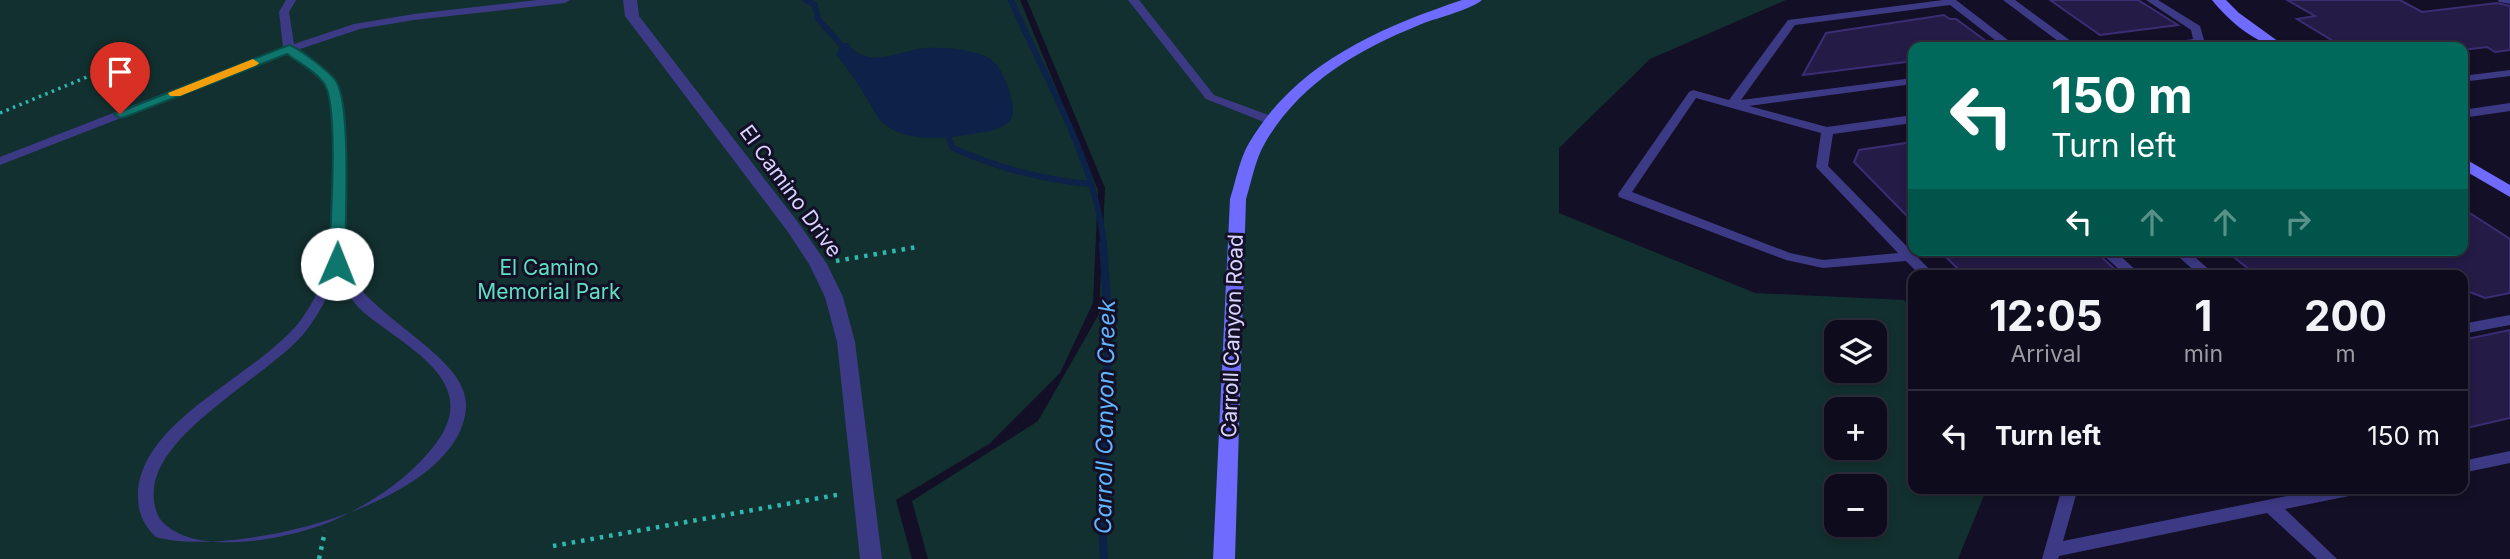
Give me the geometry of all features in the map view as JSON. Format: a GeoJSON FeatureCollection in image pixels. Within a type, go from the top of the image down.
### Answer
{"type":"FeatureCollection","features":[{"type":"Feature","properties":{"kind":"main road","name":"Carroll Canyon Road"},"geometry":{"type":"LineString","coordinates":[[1224,559],[1238,199],[1257,144],[1286,102],[1332,63],[1402,25],[1475,0]]}},
{"type":"Feature","properties":{"kind":"main road"},"geometry":{"type":"LineString","coordinates":[[2219,0],[2234,16],[2272,42]]}},
{"type":"Feature","properties":{"kind":"main road"},"geometry":{"type":"LineString","coordinates":[[2468,167],[2510,192]]}},
{"type":"Feature","properties":{"kind":"street","name":"El Camino Drive"},"geometry":{"type":"LineString","coordinates":[[630,0],[632,16],[818,264],[834,297],[846,342],[871,559]]}},
{"type":"Feature","properties":{"kind":"lane"},"geometry":{"type":"LineString","coordinates":[[291,0],[284,12],[289,49],[330,81],[336,97],[339,128],[337,264],[308,321],[261,367],[195,415],[163,448],[146,481],[145,510],[154,525],[172,540],[202,549],[238,551],[278,545],[325,531],[369,510],[408,484],[437,455],[453,429],[458,399],[449,376],[364,305],[337,264]]}},
{"type":"Feature","properties":{"kind":"lane"},"geometry":{"type":"LineString","coordinates":[[0,161],[289,49],[358,26],[388,20],[565,0]]}},
{"type":"Feature","properties":{"kind":"lane"},"geometry":{"type":"LineString","coordinates":[[1133,0],[1210,97],[1273,121]]}},
{"type":"Feature","properties":{"kind":"lane"},"geometry":{"type":"LineString","coordinates":[[2008,0],[2066,42]]}},
{"type":"Feature","properties":{"kind":"lane"},"geometry":{"type":"LineString","coordinates":[[2151,0],[2196,28],[2203,42]]}},
{"type":"Feature","properties":{"kind":"lane"},"geometry":{"type":"LineString","coordinates":[[2503,0],[2510,1]]}},
{"type":"Feature","properties":{"kind":"lane"},"geometry":{"type":"LineString","coordinates":[[1731,105],[1792,22],[1950,1],[2004,42]]}},
{"type":"Feature","properties":{"kind":"lane"},"geometry":{"type":"LineString","coordinates":[[2468,78],[2510,72]]}},
{"type":"Feature","properties":{"kind":"lane"},"geometry":{"type":"LineString","coordinates":[[1731,105],[1908,82]]}},
{"type":"Feature","properties":{"kind":"lane"},"geometry":{"type":"LineString","coordinates":[[1908,120],[1827,131],[1693,94],[1624,194],[1786,256],[1823,264],[1910,256],[1923,270]]}},
{"type":"Feature","properties":{"kind":"lane"},"geometry":{"type":"LineString","coordinates":[[2468,113],[2510,107]]}},
{"type":"Feature","properties":{"kind":"lane"},"geometry":{"type":"LineString","coordinates":[[1827,131],[1822,167],[1908,254]]}},
{"type":"Feature","properties":{"kind":"lane"},"geometry":{"type":"LineString","coordinates":[[2112,256],[2128,270]]}},
{"type":"Feature","properties":{"kind":"lane"},"geometry":{"type":"LineString","coordinates":[[2185,256],[2202,270]]}},
{"type":"Feature","properties":{"kind":"lane"},"geometry":{"type":"LineString","coordinates":[[2468,328],[2510,320]]}},
{"type":"Feature","properties":{"kind":"lane"},"geometry":{"type":"LineString","coordinates":[[2468,466],[2510,457]]}},
{"type":"Feature","properties":{"kind":"lane"},"geometry":{"type":"LineString","coordinates":[[2068,494],[2052,555],[2329,494]]}},
{"type":"Feature","properties":{"kind":"lane"},"geometry":{"type":"LineString","coordinates":[[2270,506],[2328,559]]}},
{"type":"Feature","properties":{"kind":"path"},"geometry":{"type":"LineString","coordinates":[[0,113],[87,77]]}},
{"type":"Feature","properties":{"kind":"path"},"geometry":{"type":"LineString","coordinates":[[818,264],[918,247]]}},
{"type":"Feature","properties":{"kind":"path"},"geometry":{"type":"LineString","coordinates":[[553,546],[863,491]]}},
{"type":"Feature","properties":{"kind":"path"},"geometry":{"type":"LineString","coordinates":[[319,559],[325,531]]}},
{"type":"Feature","properties":{"kind":"green space","name":"El Camino Memorial Park"},"geometry":{"type":"Polygon","coordinates":[[[0,0],[1020,0],[1098,190],[1093,303],[1060,373],[989,444],[896,500],[912,559],[0,559],[0,0]]]}},
{"type":"Feature","properties":{"kind":"green space"},"geometry":{"type":"Polygon","coordinates":[[[1027,0],[1786,0],[1650,59],[1559,148],[1559,213],[1755,293],[1904,300],[1908,304],[1908,494],[1985,494],[1958,559],[928,559],[912,501],[1038,421],[1099,314],[1105,188],[1027,0]]]}},
{"type":"Feature","properties":{"kind":"water"},"geometry":{"type":"Polygon","coordinates":[[[848,43],[864,56],[884,57],[916,50],[950,48],[989,58],[999,68],[1008,86],[1013,105],[1011,119],[988,132],[961,136],[923,138],[899,133],[878,118],[836,54],[841,44],[848,43]]]}},
{"type":"Feature","properties":{"kind":"building"},"geometry":{"type":"Polygon","coordinates":[[[2050,0],[2138,0],[2178,25],[2100,35],[2050,0]]]}},
{"type":"Feature","properties":{"kind":"building"},"geometry":{"type":"Polygon","coordinates":[[[2287,0],[2400,0],[2422,12],[2497,3],[2510,6],[2510,50],[2495,52],[2487,47],[2468,49],[2468,42],[2335,42],[2297,19],[2315,16],[2287,0]]]}},
{"type":"Feature","properties":{"kind":"building"},"geometry":{"type":"Polygon","coordinates":[[[1944,15],[1956,19],[1987,42],[1908,42],[1908,62],[1803,75],[1826,33],[1944,15]]]}},
{"type":"Feature","properties":{"kind":"building"},"geometry":{"type":"Polygon","coordinates":[[[1908,143],[1908,217],[1854,162],[1859,150],[1908,143]]]}},
{"type":"Feature","properties":{"kind":"building"},"geometry":{"type":"Polygon","coordinates":[[[2468,212],[2510,239],[2510,293],[2485,298],[2468,291],[2468,270],[2250,270],[2232,256],[2468,256],[2468,212]]]}},
{"type":"Feature","properties":{"kind":"building"},"geometry":{"type":"Polygon","coordinates":[[[1945,256],[2100,256],[2116,270],[1959,270],[1945,256]]]}},
{"type":"Feature","properties":{"kind":"building"},"geometry":{"type":"Polygon","coordinates":[[[2510,330],[2510,418],[2468,428],[2468,339],[2510,330]]]}},
{"type":"Feature","properties":{"kind":"waterway"},"geometry":{"type":"LineString","coordinates":[[806,0],[815,5],[818,19],[846,50]]}},
{"type":"Feature","properties":{"kind":"waterway","name":"Carroll Canyon Creek"},"geometry":{"type":"LineString","coordinates":[[1011,0],[1080,151],[1099,213],[1104,245]]}},
{"type":"Feature","properties":{"kind":"waterway"},"geometry":{"type":"LineString","coordinates":[[944,128],[953,148],[970,155],[1037,176],[1090,184]]}},
{"type":"Feature","properties":{"kind":"waterway","name":"Carroll Canyon Creek"},"geometry":{"type":"LineString","coordinates":[[1103,244],[1109,331],[1101,508],[1104,559]]}},
{"type":"Feature","properties":{"kind":"slow traffic"},"geometry":{"type":"LineString","coordinates":[[175,93],[253,63]]}},
{"type":"Feature","properties":{"kind":"route"},"geometry":{"type":"LineString","coordinates":[[120,114],[289,49],[330,81],[336,97],[339,128],[337,264]]}}]}
